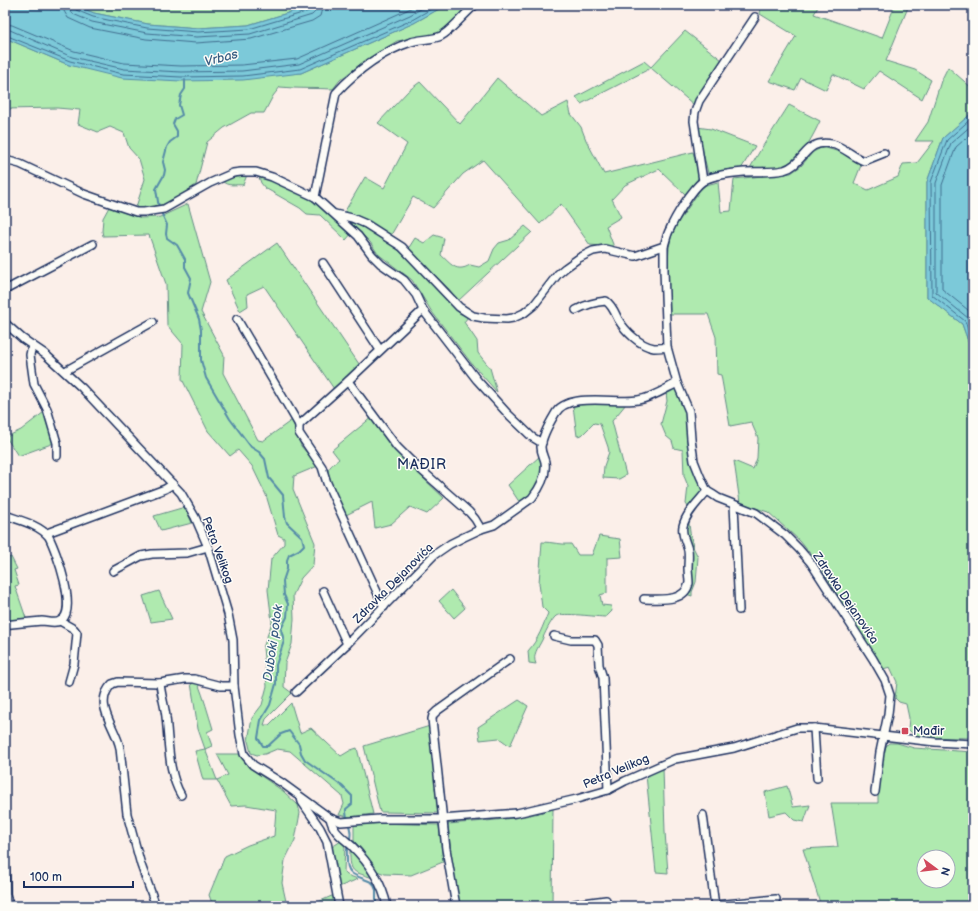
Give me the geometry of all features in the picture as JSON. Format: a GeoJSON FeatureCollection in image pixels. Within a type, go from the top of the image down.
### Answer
{"type":"FeatureCollection","features":[{"type":"Feature","properties":{"kind":"street"},"geometry":{"type":"LineString","coordinates":[[315,197],[336,93],[346,81],[388,50],[411,42],[440,36],[475,5]]}},
{"type":"Feature","properties":{"kind":"street"},"geometry":{"type":"LineString","coordinates":[[703,181],[694,121],[695,112],[699,101],[755,17]]}},
{"type":"Feature","properties":{"kind":"street"},"geometry":{"type":"LineString","coordinates":[[644,599],[675,598],[684,593],[688,588],[688,551],[682,528],[690,513],[707,491],[694,461],[689,411],[677,383],[667,347],[664,246],[669,229],[677,214],[703,181],[728,174],[784,170],[793,166],[813,146],[818,144],[831,144],[837,146],[864,161],[884,153]]}},
{"type":"Feature","properties":{"kind":"street"},"geometry":{"type":"LineString","coordinates":[[5,160],[20,164],[84,194],[136,212],[160,210],[210,183],[233,173],[241,172],[256,172],[272,177],[315,197],[358,236],[372,255],[381,264],[404,280],[416,295],[423,310],[477,380],[507,414],[532,437],[542,442]]}},
{"type":"Feature","properties":{"kind":"street"},"geometry":{"type":"LineString","coordinates":[[334,214],[352,218],[366,224],[402,247],[459,307],[473,316],[484,318],[507,319],[524,313],[534,305],[558,274],[593,251],[605,248],[635,256],[664,246]]}},
{"type":"Feature","properties":{"kind":"street"},"geometry":{"type":"LineString","coordinates":[[5,290],[93,244]]}},
{"type":"Feature","properties":{"kind":"street"},"geometry":{"type":"LineString","coordinates":[[323,263],[380,350]]}},
{"type":"Feature","properties":{"kind":"street"},"geometry":{"type":"LineString","coordinates":[[576,310],[584,306],[606,301],[629,333],[640,342],[653,348],[667,347]]}},
{"type":"Feature","properties":{"kind":"street"},"geometry":{"type":"LineString","coordinates":[[299,425],[423,310]]}},
{"type":"Feature","properties":{"kind":"street"},"geometry":{"type":"LineString","coordinates":[[237,319],[299,425],[299,433],[322,466],[326,482],[384,607]]}},
{"type":"Feature","properties":{"kind":"street"},"geometry":{"type":"LineString","coordinates":[[65,371],[153,322]]}},
{"type":"Feature","properties":{"kind":"street","name":"Petra Velikog"},"geometry":{"type":"LineString","coordinates":[[5,323],[65,371],[173,484],[190,508],[208,547],[231,626],[234,686],[242,748],[247,758],[253,765],[282,783],[330,818],[341,822],[380,819],[442,819],[518,813],[608,790],[675,759],[734,748],[797,728],[814,728],[934,742],[973,744]]}},
{"type":"Feature","properties":{"kind":"street"},"geometry":{"type":"LineString","coordinates":[[32,345],[30,355],[34,384],[47,409],[56,443],[57,456]]}},
{"type":"Feature","properties":{"kind":"street"},"geometry":{"type":"LineString","coordinates":[[348,381],[398,447],[424,474],[469,512],[481,529]]}},
{"type":"Feature","properties":{"kind":"street","name":"Zdravka Dejanovića"},"geometry":{"type":"LineString","coordinates":[[296,692],[347,644],[434,555],[450,544],[481,529],[494,526],[532,498],[537,492],[545,476],[544,461],[541,451],[542,442],[557,410],[566,404],[583,400],[637,401],[654,395],[677,383]]}},
{"type":"Feature","properties":{"kind":"street"},"geometry":{"type":"LineString","coordinates":[[46,533],[169,487],[173,484]]}},
{"type":"Feature","properties":{"kind":"street","name":"Zdravka Dejanovića"},"geometry":{"type":"LineString","coordinates":[[707,491],[718,498],[756,513],[785,535],[811,563],[873,659],[888,687],[890,695],[875,792]]}},
{"type":"Feature","properties":{"kind":"street"},"geometry":{"type":"LineString","coordinates":[[734,504],[739,610]]}},
{"type":"Feature","properties":{"kind":"street"},"geometry":{"type":"LineString","coordinates":[[5,515],[46,533],[52,542],[66,588],[67,610],[64,619],[60,621]]}},
{"type":"Feature","properties":{"kind":"street"},"geometry":{"type":"LineString","coordinates":[[113,570],[141,556],[187,552],[208,547]]}},
{"type":"Feature","properties":{"kind":"street"},"geometry":{"type":"LineString","coordinates":[[323,591],[347,644]]}},
{"type":"Feature","properties":{"kind":"street"},"geometry":{"type":"LineString","coordinates":[[5,625],[41,621],[60,621],[74,629],[77,633],[74,664],[69,682]]}},
{"type":"Feature","properties":{"kind":"street"},"geometry":{"type":"LineString","coordinates":[[554,636],[571,640],[593,640],[596,641],[598,645],[599,665],[603,678],[608,790]]}},
{"type":"Feature","properties":{"kind":"street"},"geometry":{"type":"LineString","coordinates":[[456,906],[451,883],[442,819],[432,724],[433,715],[510,659]]}},
{"type":"Feature","properties":{"kind":"street"},"geometry":{"type":"LineString","coordinates":[[156,906],[143,872],[127,814],[119,743],[106,716],[103,701],[106,690],[115,682],[160,684],[194,680],[221,686],[234,686]]}},
{"type":"Feature","properties":{"kind":"street"},"geometry":{"type":"LineString","coordinates":[[160,684],[166,716],[169,753],[178,790],[181,796]]}},
{"type":"Feature","properties":{"kind":"street"},"geometry":{"type":"LineString","coordinates":[[814,728],[817,778]]}},
{"type":"Feature","properties":{"kind":"street"},"geometry":{"type":"LineString","coordinates":[[301,797],[302,802],[320,828],[327,842],[339,906]]}},
{"type":"Feature","properties":{"kind":"street"},"geometry":{"type":"LineString","coordinates":[[703,815],[715,905],[776,899]]}},
{"type":"Feature","properties":{"kind":"street","name":"Petra Velikog"},"geometry":{"type":"LineString","coordinates":[[330,818],[331,825],[336,832],[364,860],[378,879],[383,890],[387,906]]}},
{"type":"Feature","properties":{"kind":"street"},"geometry":{"type":"LineString","coordinates":[[5,863],[6,894],[9,906]]}},
{"type":"Feature","properties":{"kind":"street"},"geometry":{"type":"LineString","coordinates":[[575,904],[606,900],[606,906]]}},
{"type":"Feature","properties":{"kind":"green space"},"geometry":{"type":"Polygon","coordinates":[[[74,5],[314,5],[248,25],[198,28],[148,24],[94,13],[74,5]]]}},
{"type":"Feature","properties":{"kind":"green space"},"geometry":{"type":"Polygon","coordinates":[[[446,5],[470,5],[440,33],[436,35],[397,41],[363,62],[340,80],[333,89],[280,87],[273,96],[264,113],[251,113],[224,128],[207,142],[196,185],[168,202],[152,208],[136,207],[145,179],[139,159],[129,148],[124,133],[110,127],[98,132],[78,124],[80,110],[57,108],[5,109],[5,38],[69,65],[301,73],[414,23],[446,5]]]}},
{"type":"Feature","properties":{"kind":"green space"},"geometry":{"type":"Polygon","coordinates":[[[761,5],[819,5],[814,14],[882,38],[895,5],[909,5],[886,61],[915,70],[931,80],[922,99],[879,71],[864,89],[833,74],[826,90],[801,78],[795,90],[769,81],[796,36],[760,14],[761,5]]]}},
{"type":"Feature","properties":{"kind":"green space"},"geometry":{"type":"Polygon","coordinates":[[[685,31],[722,60],[694,105],[651,68],[581,104],[576,97],[644,61],[651,67],[685,31]]]}},
{"type":"Feature","properties":{"kind":"green space"},"geometry":{"type":"Polygon","coordinates":[[[948,67],[973,89],[973,112],[943,138],[927,182],[927,297],[962,324],[973,355],[973,738],[916,737],[908,729],[909,718],[906,704],[899,702],[895,698],[897,682],[890,667],[883,669],[820,566],[800,541],[768,512],[740,503],[734,461],[753,469],[757,458],[758,438],[751,422],[730,426],[721,375],[717,374],[716,337],[708,314],[669,314],[667,279],[671,237],[677,224],[700,190],[706,185],[718,182],[721,212],[731,211],[734,179],[791,173],[801,166],[813,152],[823,147],[843,153],[862,163],[854,183],[868,190],[898,177],[903,164],[917,163],[934,141],[915,141],[928,122],[941,81],[948,67]]]}},
{"type":"Feature","properties":{"kind":"green space"},"geometry":{"type":"Polygon","coordinates":[[[497,78],[541,116],[568,102],[571,114],[581,127],[586,140],[604,174],[693,152],[699,177],[686,195],[659,169],[625,185],[612,199],[621,217],[606,226],[614,247],[590,245],[561,204],[540,224],[483,160],[463,174],[433,208],[413,197],[391,235],[345,211],[365,177],[384,188],[407,144],[378,123],[408,91],[420,82],[460,124],[497,78]]]}},
{"type":"Feature","properties":{"kind":"green space"},"geometry":{"type":"Polygon","coordinates":[[[789,105],[820,121],[808,144],[795,160],[786,166],[750,168],[761,149],[789,105]]]}},
{"type":"Feature","properties":{"kind":"green space"},"geometry":{"type":"Polygon","coordinates":[[[697,127],[711,129],[755,146],[741,169],[708,173],[697,127]]]}},
{"type":"Feature","properties":{"kind":"green space"},"geometry":{"type":"Polygon","coordinates":[[[247,175],[243,185],[229,185],[222,181],[236,176],[247,175]]]}},
{"type":"Feature","properties":{"kind":"green space"},"geometry":{"type":"Polygon","coordinates":[[[259,177],[271,179],[312,198],[352,233],[346,240],[320,215],[307,214],[300,208],[265,188],[259,177]]]}},
{"type":"Feature","properties":{"kind":"green space"},"geometry":{"type":"Polygon","coordinates":[[[188,204],[210,282],[201,312],[224,355],[223,373],[258,440],[263,441],[292,420],[301,446],[318,466],[294,476],[293,489],[315,543],[313,565],[301,578],[293,595],[294,619],[292,644],[285,663],[284,687],[292,693],[266,719],[264,725],[269,725],[291,703],[300,733],[311,728],[341,756],[357,748],[373,814],[350,817],[339,815],[344,804],[342,796],[290,751],[277,749],[265,754],[257,755],[251,753],[248,741],[252,718],[262,705],[267,686],[263,648],[272,622],[268,590],[271,559],[284,544],[284,538],[278,535],[266,495],[252,466],[238,450],[230,456],[208,431],[182,379],[183,344],[167,325],[166,284],[149,235],[103,236],[102,231],[103,218],[109,207],[141,218],[160,217],[188,204]]]}},
{"type":"Feature","properties":{"kind":"green space"},"geometry":{"type":"Polygon","coordinates":[[[350,222],[367,229],[396,248],[423,273],[459,313],[468,317],[464,322],[477,341],[478,353],[490,368],[497,392],[472,364],[432,312],[412,280],[378,254],[370,242],[350,222]]]}},
{"type":"Feature","properties":{"kind":"green space"},"geometry":{"type":"Polygon","coordinates":[[[525,226],[532,232],[458,301],[449,289],[408,249],[415,238],[424,243],[434,235],[444,238],[441,255],[451,264],[457,268],[470,265],[479,267],[489,261],[494,249],[499,243],[509,240],[525,226]]]}},
{"type":"Feature","properties":{"kind":"green space"},"geometry":{"type":"Polygon","coordinates":[[[277,243],[359,364],[334,389],[264,286],[247,294],[248,306],[240,311],[226,280],[277,243]]]}},
{"type":"Feature","properties":{"kind":"green space"},"geometry":{"type":"Polygon","coordinates":[[[675,388],[685,407],[687,442],[691,462],[703,491],[689,508],[686,504],[688,486],[684,476],[683,450],[674,448],[672,441],[666,436],[661,424],[667,401],[666,392],[675,388]]]}},
{"type":"Feature","properties":{"kind":"green space"},"geometry":{"type":"Polygon","coordinates":[[[583,403],[626,404],[612,421],[626,475],[619,479],[603,478],[604,466],[609,452],[600,424],[594,423],[582,435],[577,436],[573,406],[583,403]]]}},
{"type":"Feature","properties":{"kind":"green space"},"geometry":{"type":"Polygon","coordinates":[[[44,412],[54,443],[18,456],[6,437],[21,430],[44,412]]]}},
{"type":"Feature","properties":{"kind":"green space"},"geometry":{"type":"Polygon","coordinates":[[[372,417],[403,459],[444,498],[427,514],[410,507],[391,524],[375,528],[372,502],[346,515],[329,480],[328,471],[330,467],[339,459],[332,450],[372,417]]]}},
{"type":"Feature","properties":{"kind":"green space"},"geometry":{"type":"Polygon","coordinates":[[[540,456],[541,471],[538,485],[529,497],[520,503],[508,485],[540,456]]]}},
{"type":"Feature","properties":{"kind":"green space"},"geometry":{"type":"Polygon","coordinates":[[[185,507],[192,523],[161,531],[154,516],[185,507]]]}},
{"type":"Feature","properties":{"kind":"green space"},"geometry":{"type":"Polygon","coordinates":[[[690,517],[689,524],[693,547],[698,557],[696,582],[692,596],[686,594],[685,527],[690,517]]]}},
{"type":"Feature","properties":{"kind":"green space"},"geometry":{"type":"Polygon","coordinates":[[[599,536],[620,539],[622,557],[607,558],[607,593],[600,595],[602,605],[611,606],[612,611],[606,617],[573,615],[556,616],[536,652],[536,664],[529,663],[528,651],[537,638],[548,613],[542,607],[539,583],[542,542],[571,544],[578,555],[592,555],[599,536]]]}},
{"type":"Feature","properties":{"kind":"green space"},"geometry":{"type":"Polygon","coordinates":[[[5,557],[6,559],[11,557],[17,569],[14,570],[19,585],[15,586],[26,618],[5,621],[5,557]]]}},
{"type":"Feature","properties":{"kind":"green space"},"geometry":{"type":"Polygon","coordinates":[[[451,590],[465,608],[454,618],[439,601],[451,590]]]}},
{"type":"Feature","properties":{"kind":"green space"},"geometry":{"type":"Polygon","coordinates":[[[159,591],[172,619],[151,622],[143,596],[159,591]]]}},
{"type":"Feature","properties":{"kind":"green space"},"geometry":{"type":"Polygon","coordinates":[[[191,683],[198,683],[213,729],[207,732],[212,746],[205,749],[198,729],[191,683]]]}},
{"type":"Feature","properties":{"kind":"green space"},"geometry":{"type":"Polygon","coordinates":[[[519,700],[528,706],[510,746],[499,738],[480,740],[478,727],[519,700]]]}},
{"type":"Feature","properties":{"kind":"green space"},"geometry":{"type":"Polygon","coordinates":[[[430,726],[439,813],[380,812],[364,746],[430,726]]]}},
{"type":"Feature","properties":{"kind":"green space"},"geometry":{"type":"Polygon","coordinates":[[[889,743],[897,743],[914,748],[973,752],[973,906],[821,906],[803,849],[838,847],[831,803],[878,803],[879,771],[885,747],[889,743]]]}},
{"type":"Feature","properties":{"kind":"green space"},"geometry":{"type":"Polygon","coordinates":[[[205,749],[217,780],[203,780],[195,751],[205,749]]]}},
{"type":"Feature","properties":{"kind":"green space"},"geometry":{"type":"Polygon","coordinates":[[[217,754],[240,754],[248,767],[283,791],[298,805],[300,813],[295,840],[285,860],[282,883],[287,906],[213,906],[209,895],[225,856],[248,845],[274,836],[276,810],[246,805],[231,806],[217,780],[228,775],[217,754]]]}},
{"type":"Feature","properties":{"kind":"green space"},"geometry":{"type":"Polygon","coordinates":[[[663,768],[668,873],[656,872],[646,775],[663,768]]]}},
{"type":"Feature","properties":{"kind":"green space"},"geometry":{"type":"Polygon","coordinates":[[[787,786],[793,807],[810,805],[804,822],[794,820],[786,812],[769,816],[765,792],[787,786]]]}},
{"type":"Feature","properties":{"kind":"green space"},"geometry":{"type":"Polygon","coordinates":[[[553,809],[552,906],[459,906],[452,866],[448,824],[514,818],[553,809]]]}},
{"type":"Feature","properties":{"kind":"green space"},"geometry":{"type":"Polygon","coordinates":[[[380,823],[439,825],[443,862],[411,875],[385,874],[377,871],[361,848],[354,841],[354,825],[380,823]]]}},
{"type":"Feature","properties":{"kind":"green space"},"geometry":{"type":"Polygon","coordinates":[[[341,841],[345,844],[344,872],[347,875],[358,879],[339,887],[332,847],[341,841]]]}},
{"type":"Feature","properties":{"kind":"green space"},"geometry":{"type":"Polygon","coordinates":[[[350,849],[377,880],[355,872],[351,865],[350,849]]]}},
{"type":"Feature","properties":{"kind":"green space"},"geometry":{"type":"Polygon","coordinates":[[[334,895],[336,906],[309,906],[334,895]]]}},
{"type":"Feature","properties":{"kind":"water","name":"Vrbas"},"geometry":{"type":"Polygon","coordinates":[[[5,5],[74,5],[94,13],[148,24],[198,28],[248,25],[314,5],[446,5],[414,23],[301,73],[243,80],[181,81],[122,78],[69,65],[5,38],[5,5]]]}},
{"type":"Feature","properties":{"kind":"water"},"geometry":{"type":"Polygon","coordinates":[[[973,112],[973,355],[962,324],[927,297],[927,182],[943,138],[973,112]]]}},
{"type":"Feature","properties":{"kind":"waterway","name":"Duboki potok"},"geometry":{"type":"LineString","coordinates":[[159,208],[156,189],[164,175],[165,170],[163,162],[167,147],[170,142],[177,137],[177,131],[173,124],[175,119],[182,115],[179,105],[181,95],[185,89],[185,80]]}},
{"type":"Feature","properties":{"kind":"waterway","name":"Duboki potok"},"geometry":{"type":"LineString","coordinates":[[161,212],[167,225],[167,238],[177,245],[185,259],[185,267],[191,278],[188,293],[199,319],[201,330],[201,360],[206,378],[230,419],[251,447],[259,452],[265,459],[269,478],[283,495],[287,523],[302,537],[304,545],[299,550],[289,555],[287,560],[287,569],[283,581],[284,595],[288,604],[287,617],[281,629],[284,641],[276,665],[276,684],[270,705],[261,720],[258,738],[263,746],[268,746],[281,734],[289,731],[299,744],[301,753],[305,760],[342,786],[352,796],[352,804],[346,809],[350,829],[349,842]]}},
{"type":"Feature","properties":{"kind":"waterway","name":"Duboki potok"},"geometry":{"type":"LineString","coordinates":[[348,846],[347,865],[351,873],[373,883],[376,890],[376,906]]}},
{"type":"Feature","properties":{"kind":"place","name":"Mađir"},"geometry":{"type":"Point","coordinates":[905,731]}},
{"type":"Feature","properties":{"kind":"district","name":"MAĐIR"},"geometry":{"type":"Point","coordinates":[422,464]}}]}
